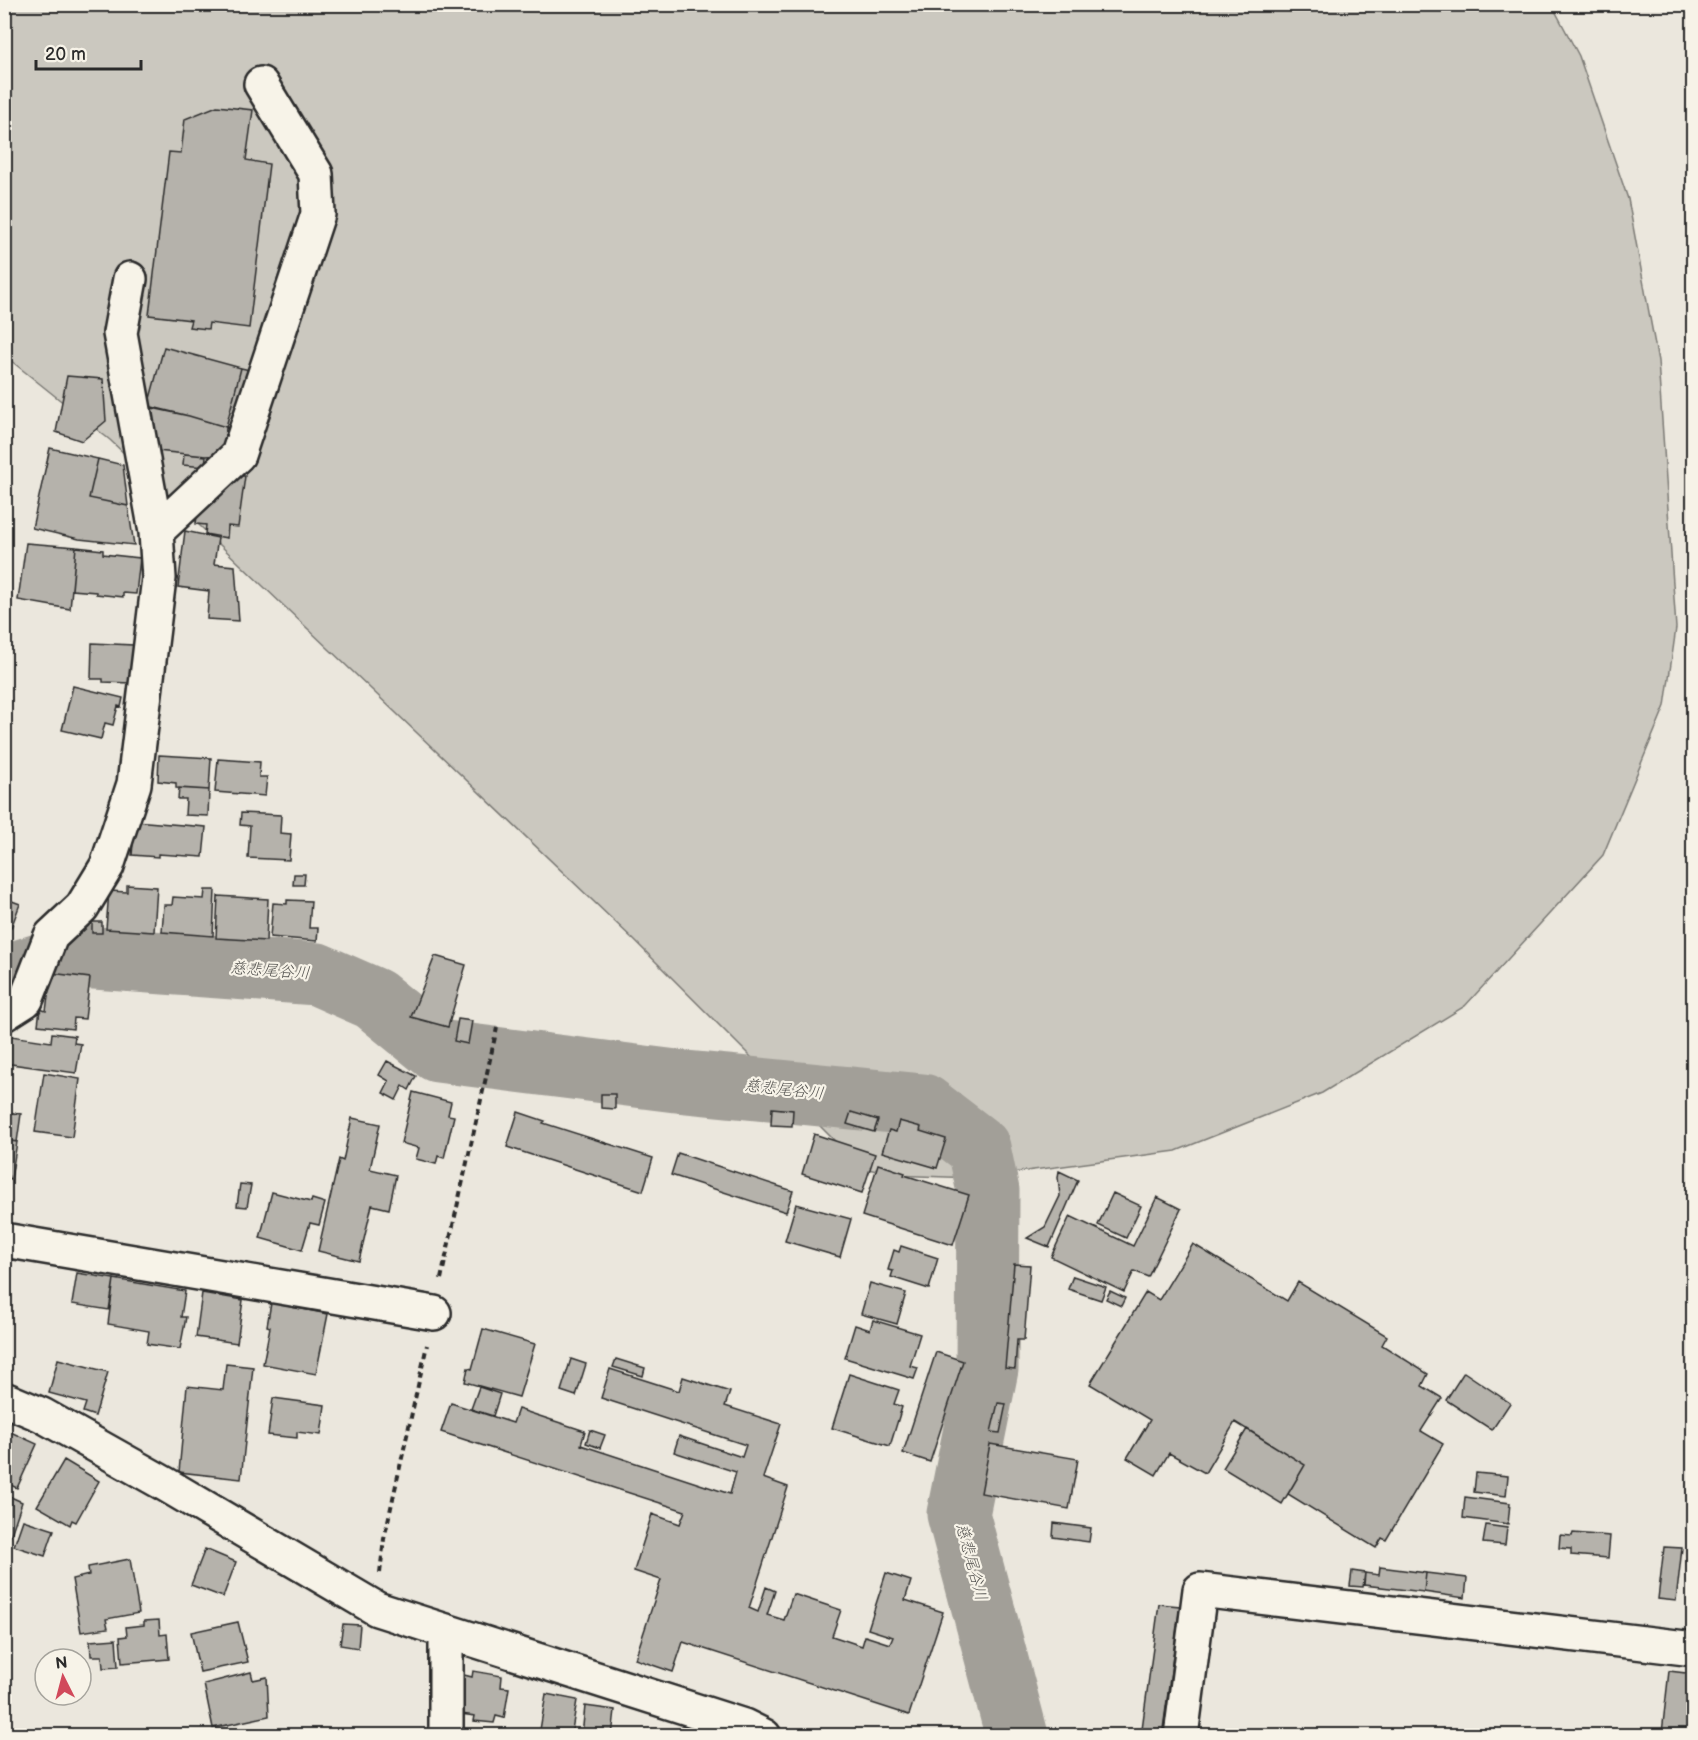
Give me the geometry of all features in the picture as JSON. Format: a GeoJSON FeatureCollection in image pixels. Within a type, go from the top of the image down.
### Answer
{"type":"FeatureCollection","features":[{"type":"Feature","properties":{"kind":"street"},"geometry":{"type":"LineString","coordinates":[[156,532],[238,455],[318,214],[316,174],[261,84]]}},
{"type":"Feature","properties":{"kind":"street"},"geometry":{"type":"LineString","coordinates":[[4,1014],[26,1000],[51,936],[82,907],[107,866],[134,784],[159,578],[156,532],[120,333],[130,279]]}},
{"type":"Feature","properties":{"kind":"street"},"geometry":{"type":"LineString","coordinates":[[4,1240],[434,1313]]}},
{"type":"Feature","properties":{"kind":"street"},"geometry":{"type":"LineString","coordinates":[[4,1399],[42,1415],[165,1484],[377,1609],[744,1726],[764,1736]]}},
{"type":"Feature","properties":{"kind":"street"},"geometry":{"type":"LineString","coordinates":[[1181,1736],[1200,1590],[1694,1649]]}},
{"type":"Feature","properties":{"kind":"street"},"geometry":{"type":"LineString","coordinates":[[446,1631],[446,1736]]}},
{"type":"Feature","properties":{"kind":"shaded area"},"geometry":{"type":"Polygon","coordinates":[[[4,5],[1552,5],[1579,56],[1628,199],[1658,361],[1676,628],[1665,706],[1603,855],[1465,1006],[1322,1093],[1176,1151],[974,1178],[892,1175],[861,1167],[634,940],[110,440],[5,356],[4,5]]]}},
{"type":"Feature","properties":{"kind":"building"},"geometry":{"type":"Polygon","coordinates":[[[217,106],[253,110],[246,160],[269,164],[249,328],[209,323],[208,329],[189,327],[191,320],[149,315],[169,152],[181,153],[185,119],[217,106]]]}},
{"type":"Feature","properties":{"kind":"building"},"geometry":{"type":"Polygon","coordinates":[[[164,347],[241,368],[226,427],[148,406],[164,347]]]}},
{"type":"Feature","properties":{"kind":"building"},"geometry":{"type":"Polygon","coordinates":[[[241,368],[250,370],[235,430],[226,427],[241,368]]]}},
{"type":"Feature","properties":{"kind":"building"},"geometry":{"type":"Polygon","coordinates":[[[67,376],[103,379],[106,421],[82,441],[56,432],[67,376]]]}},
{"type":"Feature","properties":{"kind":"building"},"geometry":{"type":"Polygon","coordinates":[[[152,408],[226,427],[224,455],[206,456],[157,451],[152,408]]]}},
{"type":"Feature","properties":{"kind":"building"},"geometry":{"type":"Polygon","coordinates":[[[50,448],[98,459],[89,498],[128,506],[134,545],[79,539],[32,528],[50,448]]]}},
{"type":"Feature","properties":{"kind":"building"},"geometry":{"type":"Polygon","coordinates":[[[184,454],[206,456],[205,467],[183,465],[184,454]]]}},
{"type":"Feature","properties":{"kind":"building"},"geometry":{"type":"Polygon","coordinates":[[[98,459],[123,465],[128,506],[89,498],[98,459]]]}},
{"type":"Feature","properties":{"kind":"building"},"geometry":{"type":"Polygon","coordinates":[[[240,476],[245,476],[238,527],[228,526],[227,538],[205,534],[206,525],[196,524],[197,516],[240,476]]]}},
{"type":"Feature","properties":{"kind":"building"},"geometry":{"type":"Polygon","coordinates":[[[185,531],[218,538],[214,564],[235,566],[239,621],[207,619],[209,591],[178,587],[185,531]]]}},
{"type":"Feature","properties":{"kind":"building"},"geometry":{"type":"Polygon","coordinates":[[[26,543],[76,547],[70,609],[18,600],[26,543]]]}},
{"type":"Feature","properties":{"kind":"building"},"geometry":{"type":"Polygon","coordinates":[[[76,547],[103,550],[103,554],[140,558],[136,594],[123,593],[123,597],[72,590],[76,547]]]}},
{"type":"Feature","properties":{"kind":"building"},"geometry":{"type":"Polygon","coordinates":[[[92,643],[133,645],[131,683],[91,679],[92,643]]]}},
{"type":"Feature","properties":{"kind":"building"},"geometry":{"type":"Polygon","coordinates":[[[73,686],[123,698],[121,707],[118,706],[113,725],[105,723],[101,739],[62,730],[73,686]]]}},
{"type":"Feature","properties":{"kind":"building"},"geometry":{"type":"Polygon","coordinates":[[[159,755],[211,758],[209,790],[176,788],[176,783],[158,781],[159,755]]]}},
{"type":"Feature","properties":{"kind":"building"},"geometry":{"type":"Polygon","coordinates":[[[218,759],[260,762],[259,777],[267,777],[265,796],[215,792],[218,759]]]}},
{"type":"Feature","properties":{"kind":"building"},"geometry":{"type":"Polygon","coordinates":[[[179,788],[209,790],[208,816],[185,815],[186,799],[178,799],[179,788]]]}},
{"type":"Feature","properties":{"kind":"building"},"geometry":{"type":"Polygon","coordinates":[[[241,813],[281,815],[280,833],[291,834],[289,860],[248,858],[250,826],[240,825],[241,813]]]}},
{"type":"Feature","properties":{"kind":"building"},"geometry":{"type":"Polygon","coordinates":[[[135,821],[206,827],[203,857],[132,855],[135,821]]]}},
{"type":"Feature","properties":{"kind":"building"},"geometry":{"type":"Polygon","coordinates":[[[294,874],[305,874],[304,885],[293,885],[294,874]]]}},
{"type":"Feature","properties":{"kind":"building"},"geometry":{"type":"Polygon","coordinates":[[[127,885],[157,887],[154,932],[106,929],[109,891],[127,892],[127,885]]]}},
{"type":"Feature","properties":{"kind":"building"},"geometry":{"type":"Polygon","coordinates":[[[205,890],[215,890],[213,936],[162,932],[164,905],[172,905],[173,897],[204,899],[205,890]]]}},
{"type":"Feature","properties":{"kind":"building"},"geometry":{"type":"Polygon","coordinates":[[[218,896],[268,899],[266,941],[216,938],[218,896]]]}},
{"type":"Feature","properties":{"kind":"building"},"geometry":{"type":"Polygon","coordinates":[[[4,898],[20,904],[11,928],[8,926],[4,937],[4,898]]]}},
{"type":"Feature","properties":{"kind":"building"},"geometry":{"type":"Polygon","coordinates":[[[287,900],[311,901],[309,928],[318,928],[317,941],[270,937],[273,903],[287,904],[287,900]]]}},
{"type":"Feature","properties":{"kind":"building"},"geometry":{"type":"Polygon","coordinates":[[[92,922],[102,922],[102,933],[92,933],[92,922]]]}},
{"type":"Feature","properties":{"kind":"building"},"geometry":{"type":"Polygon","coordinates":[[[435,956],[466,965],[448,1027],[411,1017],[435,956]]]}},
{"type":"Feature","properties":{"kind":"building"},"geometry":{"type":"Polygon","coordinates":[[[51,973],[90,978],[85,1019],[74,1018],[73,1029],[38,1025],[40,1009],[46,1011],[51,973]]]}},
{"type":"Feature","properties":{"kind":"building"},"geometry":{"type":"Polygon","coordinates":[[[458,1019],[472,1021],[468,1044],[454,1041],[458,1019]]]}},
{"type":"Feature","properties":{"kind":"building"},"geometry":{"type":"Polygon","coordinates":[[[52,1033],[75,1036],[74,1043],[81,1044],[76,1073],[4,1063],[5,1035],[51,1042],[52,1033]]]}},
{"type":"Feature","properties":{"kind":"building"},"geometry":{"type":"Polygon","coordinates":[[[387,1061],[416,1076],[409,1090],[403,1086],[396,1100],[383,1093],[389,1081],[379,1075],[387,1061]]]}},
{"type":"Feature","properties":{"kind":"building"},"geometry":{"type":"Polygon","coordinates":[[[44,1073],[80,1079],[72,1137],[35,1132],[44,1073]]]}},
{"type":"Feature","properties":{"kind":"building"},"geometry":{"type":"Polygon","coordinates":[[[413,1092],[451,1102],[448,1115],[454,1116],[444,1158],[438,1156],[436,1164],[416,1159],[419,1148],[401,1143],[413,1092]]]}},
{"type":"Feature","properties":{"kind":"building"},"geometry":{"type":"Polygon","coordinates":[[[601,1094],[615,1094],[615,1109],[601,1108],[601,1094]]]}},
{"type":"Feature","properties":{"kind":"building"},"geometry":{"type":"Polygon","coordinates":[[[772,1108],[793,1110],[792,1126],[771,1125],[772,1108]]]}},
{"type":"Feature","properties":{"kind":"building"},"geometry":{"type":"Polygon","coordinates":[[[4,1112],[21,1114],[17,1142],[4,1140],[4,1112]]]}},
{"type":"Feature","properties":{"kind":"building"},"geometry":{"type":"Polygon","coordinates":[[[518,1112],[545,1121],[543,1123],[653,1158],[643,1191],[507,1147],[518,1112]]]}},
{"type":"Feature","properties":{"kind":"building"},"geometry":{"type":"Polygon","coordinates":[[[851,1112],[878,1120],[874,1132],[847,1124],[851,1112]]]}},
{"type":"Feature","properties":{"kind":"building"},"geometry":{"type":"Polygon","coordinates":[[[352,1118],[380,1124],[370,1169],[396,1175],[389,1209],[372,1205],[359,1261],[318,1251],[339,1159],[343,1161],[352,1118]]]}},
{"type":"Feature","properties":{"kind":"building"},"geometry":{"type":"Polygon","coordinates":[[[899,1121],[921,1127],[920,1131],[946,1139],[937,1168],[882,1152],[889,1130],[896,1132],[899,1121]]]}},
{"type":"Feature","properties":{"kind":"building"},"geometry":{"type":"Polygon","coordinates":[[[814,1134],[875,1154],[862,1193],[802,1174],[814,1134]]]}},
{"type":"Feature","properties":{"kind":"building"},"geometry":{"type":"Polygon","coordinates":[[[4,1140],[17,1142],[11,1179],[4,1178],[4,1140]]]}},
{"type":"Feature","properties":{"kind":"building"},"geometry":{"type":"Polygon","coordinates":[[[678,1153],[793,1191],[786,1212],[671,1175],[678,1153]]]}},
{"type":"Feature","properties":{"kind":"building"},"geometry":{"type":"Polygon","coordinates":[[[878,1164],[905,1173],[904,1175],[969,1195],[953,1245],[862,1216],[878,1164]]]}},
{"type":"Feature","properties":{"kind":"building"},"geometry":{"type":"Polygon","coordinates":[[[1059,1171],[1078,1180],[1049,1247],[1027,1238],[1045,1227],[1060,1196],[1059,1171]]]}},
{"type":"Feature","properties":{"kind":"building"},"geometry":{"type":"Polygon","coordinates":[[[240,1184],[251,1185],[247,1207],[237,1206],[240,1184]]]}},
{"type":"Feature","properties":{"kind":"building"},"geometry":{"type":"Polygon","coordinates":[[[272,1192],[311,1202],[312,1199],[325,1203],[319,1225],[310,1223],[302,1250],[260,1238],[272,1192]]]}},
{"type":"Feature","properties":{"kind":"building"},"geometry":{"type":"Polygon","coordinates":[[[1113,1193],[1141,1206],[1126,1238],[1098,1225],[1113,1193]]]}},
{"type":"Feature","properties":{"kind":"building"},"geometry":{"type":"Polygon","coordinates":[[[1157,1197],[1181,1209],[1148,1277],[1134,1271],[1124,1292],[1051,1257],[1070,1216],[1133,1246],[1157,1197]]]}},
{"type":"Feature","properties":{"kind":"building"},"geometry":{"type":"Polygon","coordinates":[[[796,1204],[851,1219],[840,1257],[785,1241],[796,1204]]]}},
{"type":"Feature","properties":{"kind":"building"},"geometry":{"type":"Polygon","coordinates":[[[1193,1244],[1287,1301],[1298,1282],[1387,1336],[1382,1345],[1428,1374],[1422,1386],[1442,1398],[1421,1431],[1443,1444],[1386,1540],[1382,1538],[1376,1548],[1288,1494],[1305,1465],[1235,1422],[1205,1473],[1169,1453],[1156,1475],[1127,1458],[1150,1420],[1090,1384],[1146,1292],[1159,1300],[1193,1244]]]}},
{"type":"Feature","properties":{"kind":"building"},"geometry":{"type":"Polygon","coordinates":[[[901,1246],[938,1258],[929,1289],[891,1277],[893,1271],[888,1270],[894,1250],[899,1252],[901,1246]]]}},
{"type":"Feature","properties":{"kind":"building"},"geometry":{"type":"Polygon","coordinates":[[[1014,1264],[1030,1265],[1024,1340],[1017,1340],[1015,1369],[1005,1368],[1014,1264]]]}},
{"type":"Feature","properties":{"kind":"building"},"geometry":{"type":"Polygon","coordinates":[[[77,1273],[114,1279],[109,1310],[72,1304],[77,1273]]]}},
{"type":"Feature","properties":{"kind":"building"},"geometry":{"type":"Polygon","coordinates":[[[1073,1276],[1106,1287],[1101,1300],[1068,1289],[1073,1276]]]}},
{"type":"Feature","properties":{"kind":"building"},"geometry":{"type":"Polygon","coordinates":[[[114,1279],[185,1291],[181,1317],[186,1317],[180,1349],[147,1344],[149,1331],[108,1324],[114,1279]]]}},
{"type":"Feature","properties":{"kind":"building"},"geometry":{"type":"Polygon","coordinates":[[[870,1283],[906,1293],[897,1324],[861,1314],[870,1283]]]}},
{"type":"Feature","properties":{"kind":"building"},"geometry":{"type":"Polygon","coordinates":[[[1110,1291],[1125,1298],[1121,1306],[1106,1299],[1110,1291]]]}},
{"type":"Feature","properties":{"kind":"building"},"geometry":{"type":"Polygon","coordinates":[[[202,1293],[243,1300],[237,1343],[196,1337],[202,1293]]]}},
{"type":"Feature","properties":{"kind":"building"},"geometry":{"type":"Polygon","coordinates":[[[271,1303],[328,1314],[316,1374],[263,1364],[270,1327],[267,1326],[271,1303]]]}},
{"type":"Feature","properties":{"kind":"building"},"geometry":{"type":"Polygon","coordinates":[[[873,1320],[920,1334],[910,1366],[918,1368],[914,1379],[845,1358],[855,1325],[870,1330],[873,1320]]]}},
{"type":"Feature","properties":{"kind":"building"},"geometry":{"type":"Polygon","coordinates":[[[483,1329],[535,1344],[519,1397],[465,1382],[468,1368],[472,1369],[483,1329]]]}},
{"type":"Feature","properties":{"kind":"building"},"geometry":{"type":"Polygon","coordinates":[[[936,1352],[963,1361],[930,1462],[903,1453],[936,1352]]]}},
{"type":"Feature","properties":{"kind":"building"},"geometry":{"type":"Polygon","coordinates":[[[58,1359],[108,1372],[95,1416],[83,1412],[86,1403],[49,1393],[58,1359]]]}},
{"type":"Feature","properties":{"kind":"building"},"geometry":{"type":"Polygon","coordinates":[[[571,1359],[586,1364],[576,1396],[561,1391],[571,1359]]]}},
{"type":"Feature","properties":{"kind":"building"},"geometry":{"type":"Polygon","coordinates":[[[616,1359],[645,1368],[643,1376],[613,1367],[616,1359]]]}},
{"type":"Feature","properties":{"kind":"building"},"geometry":{"type":"Polygon","coordinates":[[[226,1364],[253,1367],[241,1479],[179,1472],[187,1386],[223,1390],[226,1364]]]}},
{"type":"Feature","properties":{"kind":"building"},"geometry":{"type":"Polygon","coordinates":[[[610,1369],[679,1391],[683,1377],[730,1392],[725,1406],[781,1424],[763,1478],[788,1487],[749,1608],[758,1612],[766,1587],[775,1591],[767,1615],[784,1620],[793,1594],[841,1610],[832,1636],[862,1646],[865,1636],[890,1644],[893,1637],[868,1629],[886,1573],[911,1581],[905,1600],[943,1612],[909,1715],[683,1642],[673,1672],[635,1659],[661,1580],[634,1571],[652,1514],[680,1524],[685,1511],[441,1432],[451,1403],[513,1423],[518,1409],[585,1431],[581,1445],[730,1494],[736,1472],[674,1452],[679,1436],[742,1457],[746,1445],[601,1398],[610,1369]]]}},
{"type":"Feature","properties":{"kind":"building"},"geometry":{"type":"Polygon","coordinates":[[[1464,1372],[1510,1403],[1492,1430],[1446,1400],[1464,1372]]]}},
{"type":"Feature","properties":{"kind":"building"},"geometry":{"type":"Polygon","coordinates":[[[849,1374],[899,1390],[894,1404],[902,1407],[890,1446],[832,1428],[849,1374]]]}},
{"type":"Feature","properties":{"kind":"building"},"geometry":{"type":"Polygon","coordinates":[[[479,1387],[500,1394],[493,1416],[471,1409],[479,1387]]]}},
{"type":"Feature","properties":{"kind":"building"},"geometry":{"type":"Polygon","coordinates":[[[273,1398],[325,1405],[321,1435],[297,1432],[297,1438],[268,1435],[273,1398]]]}},
{"type":"Feature","properties":{"kind":"building"},"geometry":{"type":"Polygon","coordinates":[[[998,1403],[1006,1404],[1000,1433],[991,1432],[998,1403]]]}},
{"type":"Feature","properties":{"kind":"building"},"geometry":{"type":"Polygon","coordinates":[[[4,1429],[37,1444],[17,1488],[4,1482],[4,1429]]]}},
{"type":"Feature","properties":{"kind":"building"},"geometry":{"type":"Polygon","coordinates":[[[1247,1429],[1305,1465],[1282,1504],[1223,1468],[1247,1429]]]}},
{"type":"Feature","properties":{"kind":"building"},"geometry":{"type":"Polygon","coordinates":[[[590,1430],[605,1435],[600,1448],[586,1443],[590,1430]]]}},
{"type":"Feature","properties":{"kind":"building"},"geometry":{"type":"Polygon","coordinates":[[[990,1444],[1078,1459],[1069,1509],[981,1493],[990,1444]]]}},
{"type":"Feature","properties":{"kind":"building"},"geometry":{"type":"Polygon","coordinates":[[[64,1460],[99,1481],[76,1522],[72,1520],[70,1525],[37,1506],[64,1460]]]}},
{"type":"Feature","properties":{"kind":"building"},"geometry":{"type":"Polygon","coordinates":[[[1476,1473],[1508,1476],[1506,1496],[1474,1492],[1476,1473]]]}},
{"type":"Feature","properties":{"kind":"building"},"geometry":{"type":"Polygon","coordinates":[[[4,1494],[22,1502],[7,1546],[4,1545],[4,1494]]]}},
{"type":"Feature","properties":{"kind":"building"},"geometry":{"type":"Polygon","coordinates":[[[1465,1497],[1510,1503],[1508,1524],[1463,1518],[1465,1497]]]}},
{"type":"Feature","properties":{"kind":"building"},"geometry":{"type":"Polygon","coordinates":[[[23,1520],[54,1530],[45,1556],[14,1546],[23,1520]]]}},
{"type":"Feature","properties":{"kind":"building"},"geometry":{"type":"Polygon","coordinates":[[[1054,1523],[1091,1528],[1089,1542],[1053,1537],[1054,1523]]]}},
{"type":"Feature","properties":{"kind":"building"},"geometry":{"type":"Polygon","coordinates":[[[1486,1525],[1507,1528],[1505,1545],[1483,1543],[1486,1525]]]}},
{"type":"Feature","properties":{"kind":"building"},"geometry":{"type":"Polygon","coordinates":[[[1573,1533],[1610,1536],[1608,1558],[1571,1555],[1571,1549],[1559,1548],[1560,1535],[1572,1536],[1573,1533]]]}},
{"type":"Feature","properties":{"kind":"building"},"geometry":{"type":"Polygon","coordinates":[[[1664,1547],[1682,1548],[1676,1601],[1658,1599],[1664,1547]]]}},
{"type":"Feature","properties":{"kind":"building"},"geometry":{"type":"Polygon","coordinates":[[[205,1549],[236,1562],[223,1597],[191,1585],[205,1549]]]}},
{"type":"Feature","properties":{"kind":"building"},"geometry":{"type":"Polygon","coordinates":[[[130,1559],[139,1613],[106,1619],[108,1628],[81,1632],[72,1579],[89,1575],[88,1567],[130,1559]]]}},
{"type":"Feature","properties":{"kind":"building"},"geometry":{"type":"Polygon","coordinates":[[[1380,1567],[1426,1573],[1424,1592],[1364,1585],[1365,1573],[1379,1575],[1380,1567]]]}},
{"type":"Feature","properties":{"kind":"building"},"geometry":{"type":"Polygon","coordinates":[[[1352,1571],[1365,1573],[1363,1587],[1350,1586],[1352,1571]]]}},
{"type":"Feature","properties":{"kind":"building"},"geometry":{"type":"Polygon","coordinates":[[[1426,1573],[1467,1578],[1465,1598],[1424,1592],[1426,1573]]]}},
{"type":"Feature","properties":{"kind":"building"},"geometry":{"type":"Polygon","coordinates":[[[1159,1604],[1180,1606],[1162,1736],[1141,1736],[1159,1604]]]}},
{"type":"Feature","properties":{"kind":"building"},"geometry":{"type":"Polygon","coordinates":[[[159,1620],[160,1635],[167,1634],[169,1659],[122,1663],[120,1637],[127,1636],[126,1627],[144,1625],[144,1621],[159,1620]]]}},
{"type":"Feature","properties":{"kind":"building"},"geometry":{"type":"Polygon","coordinates":[[[238,1622],[248,1662],[200,1672],[191,1632],[238,1622]]]}},
{"type":"Feature","properties":{"kind":"building"},"geometry":{"type":"Polygon","coordinates":[[[343,1624],[360,1625],[358,1648],[340,1645],[343,1624]]]}},
{"type":"Feature","properties":{"kind":"building"},"geometry":{"type":"Polygon","coordinates":[[[116,1639],[118,1667],[103,1668],[102,1656],[93,1656],[90,1641],[116,1639]]]}},
{"type":"Feature","properties":{"kind":"building"},"geometry":{"type":"Polygon","coordinates":[[[473,1671],[502,1676],[501,1687],[509,1688],[504,1718],[496,1716],[494,1723],[474,1721],[475,1716],[461,1714],[463,1698],[460,1698],[464,1675],[472,1677],[473,1671]]]}},
{"type":"Feature","properties":{"kind":"building"},"geometry":{"type":"Polygon","coordinates":[[[1669,1671],[1694,1674],[1694,1736],[1662,1733],[1669,1671]]]}},
{"type":"Feature","properties":{"kind":"building"},"geometry":{"type":"Polygon","coordinates":[[[251,1672],[253,1680],[267,1677],[269,1716],[213,1728],[204,1684],[251,1672]]]}},
{"type":"Feature","properties":{"kind":"building"},"geometry":{"type":"Polygon","coordinates":[[[546,1694],[577,1700],[571,1736],[539,1736],[546,1694]]]}},
{"type":"Feature","properties":{"kind":"building"},"geometry":{"type":"Polygon","coordinates":[[[585,1706],[615,1710],[612,1736],[582,1736],[585,1706]]]}},
{"type":"Feature","properties":{"kind":"building"},"geometry":{"type":"Polygon","coordinates":[[[660,1732],[673,1733],[672,1736],[660,1736],[660,1732]]]}},
{"type":"Feature","properties":{"kind":"waterway","name":"慈悲尾谷川"},"geometry":{"type":"LineString","coordinates":[[4,978],[67,956],[317,974],[374,999],[438,1051],[676,1081],[923,1105],[979,1148],[988,1191],[987,1369],[958,1514],[1017,1736]]}}]}
